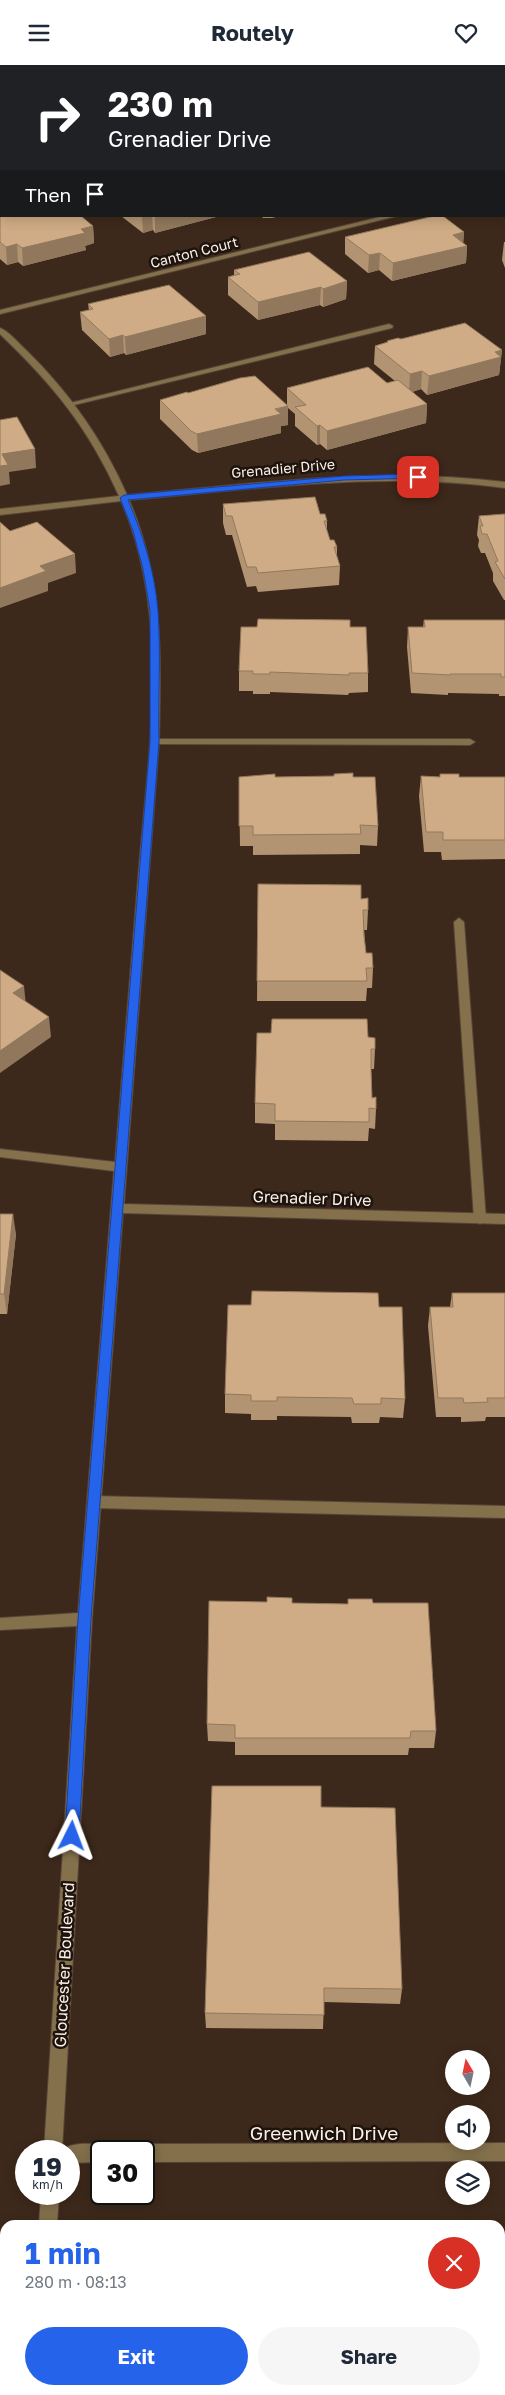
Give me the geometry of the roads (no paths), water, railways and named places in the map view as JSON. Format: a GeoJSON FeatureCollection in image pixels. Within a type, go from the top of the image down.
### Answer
{"type":"FeatureCollection","features":[{"type":"Feature","properties":{"kind":"street","name":"Canton Court"},"geometry":{"type":"LineString","coordinates":[[0,312],[390,217]]}},
{"type":"Feature","properties":{"kind":"street"},"geometry":{"type":"LineString","coordinates":[[70,404],[389,326]]}},
{"type":"Feature","properties":{"kind":"street","name":"Gloucester Boulevard"},"geometry":{"type":"LineString","coordinates":[[0,329],[35,363],[70,404],[103,455],[124,498],[137,531],[148,569],[154,611],[154,742],[85,1619],[54,2140]]}},
{"type":"Feature","properties":{"kind":"street","name":"Grenadier Drive"},"geometry":{"type":"LineString","coordinates":[[0,513],[124,498],[344,478],[432,476],[470,479],[505,485]]}},
{"type":"Feature","properties":{"kind":"street"},"geometry":{"type":"LineString","coordinates":[[154,742],[470,742]]}},
{"type":"Feature","properties":{"kind":"street"},"geometry":{"type":"LineString","coordinates":[[460,923],[480,1219]]}},
{"type":"Feature","properties":{"kind":"street"},"geometry":{"type":"LineString","coordinates":[[0,1153],[121,1167]]}},
{"type":"Feature","properties":{"kind":"street","name":"Grenadier Drive"},"geometry":{"type":"LineString","coordinates":[[118,1208],[505,1219]]}},
{"type":"Feature","properties":{"kind":"street"},"geometry":{"type":"LineString","coordinates":[[94,1502],[505,1512]]}},
{"type":"Feature","properties":{"kind":"street"},"geometry":{"type":"LineString","coordinates":[[0,1624],[85,1619]]}},
{"type":"Feature","properties":{"kind":"street","name":"Greenwich Drive"},"geometry":{"type":"LineString","coordinates":[[155,2153],[505,2152]]}},
{"type":"Feature","properties":{"kind":"street"},"geometry":{"type":"LineString","coordinates":[[48,2220],[49,2205]]}}]}
